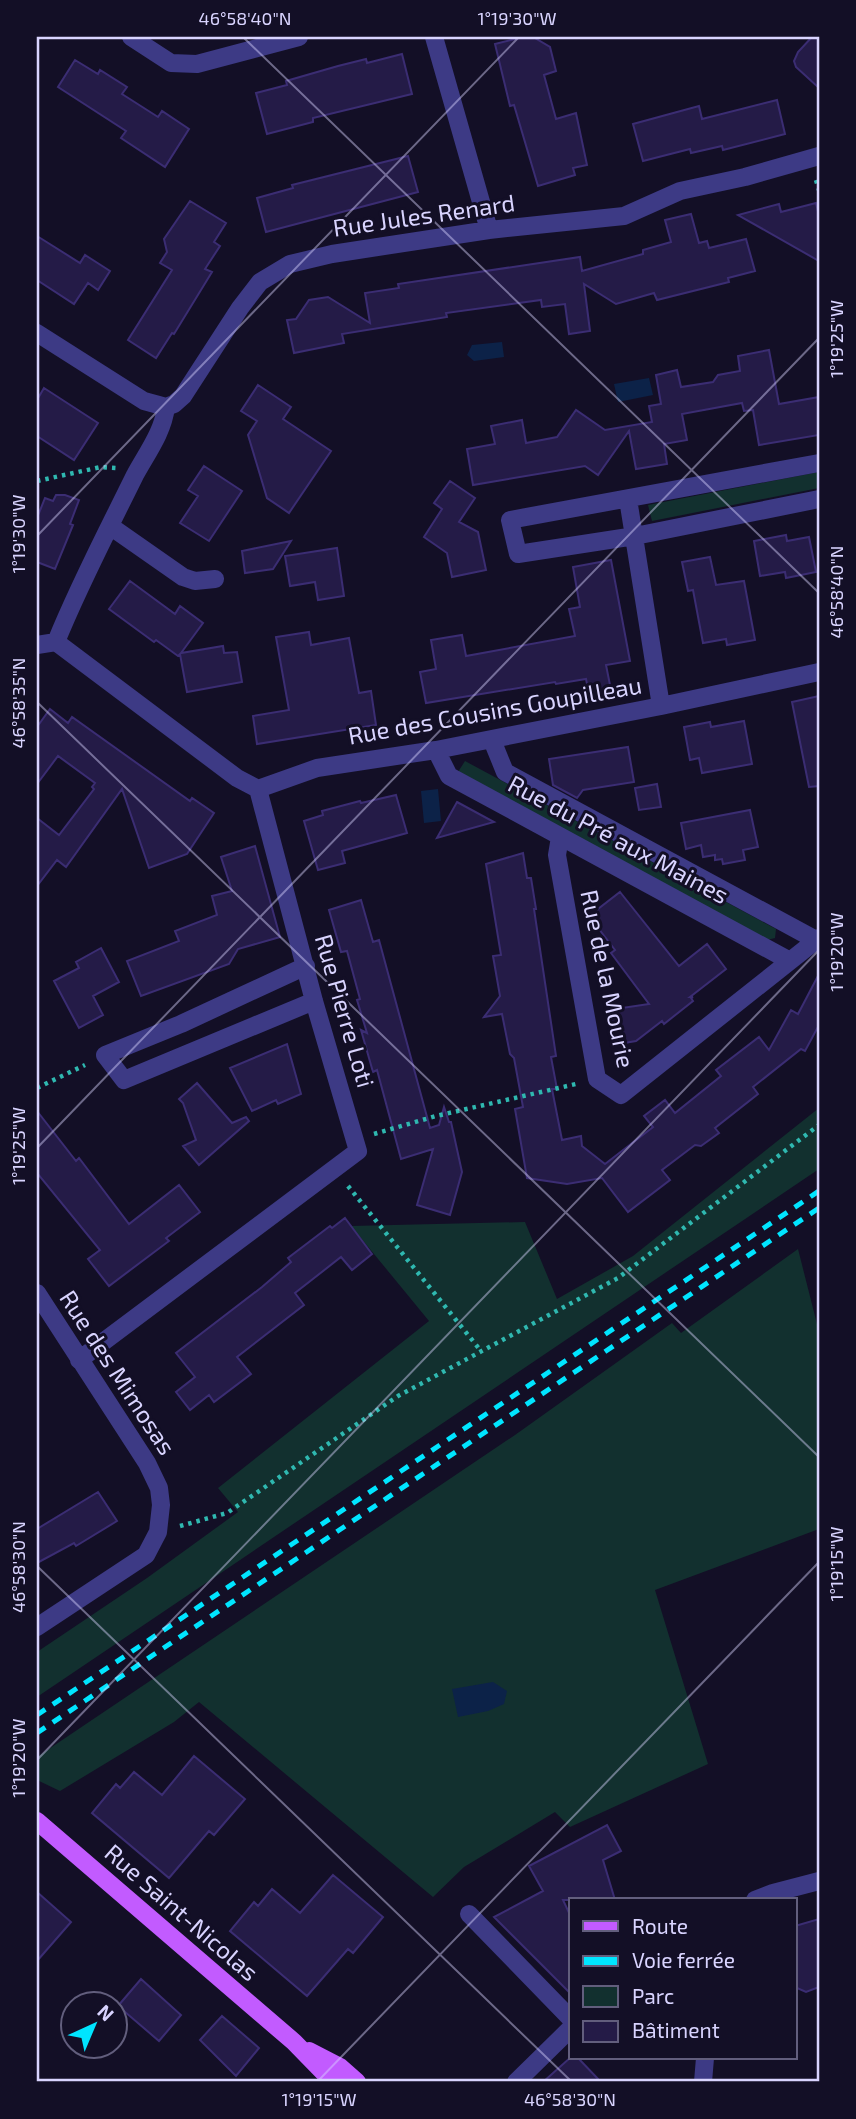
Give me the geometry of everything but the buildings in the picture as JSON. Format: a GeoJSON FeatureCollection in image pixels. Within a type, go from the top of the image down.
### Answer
{"type":"FeatureCollection","features":[{"type":"Feature","properties":{"kind":"main road","name":"Rue Saint-Nicolas"},"geometry":{"type":"LineString","coordinates":[[37,1821],[293,2042],[333,2082]]}},
{"type":"Feature","properties":{"kind":"main road","name":"Rue Saint-Nicolas"},"geometry":{"type":"LineString","coordinates":[[293,2042],[340,2067],[357,2082]]}},
{"type":"Feature","properties":{"kind":"street"},"geometry":{"type":"LineString","coordinates":[[131,37],[171,63],[197,64],[299,37]]}},
{"type":"Feature","properties":{"kind":"street"},"geometry":{"type":"LineString","coordinates":[[434,37],[489,230]]}},
{"type":"Feature","properties":{"kind":"street","name":"Rue Jules Renard"},"geometry":{"type":"LineString","coordinates":[[56,642],[110,526],[164,422],[166,407],[183,396],[260,282],[290,264],[332,254],[489,230],[624,216],[680,191],[745,177],[819,156]]}},
{"type":"Feature","properties":{"kind":"street"},"geometry":{"type":"LineString","coordinates":[[37,333],[144,401],[166,407]]}},
{"type":"Feature","properties":{"kind":"street"},"geometry":{"type":"LineString","coordinates":[[819,463],[510,520],[518,554],[635,536],[819,499]]}},
{"type":"Feature","properties":{"kind":"street","name":"Rue des Cousins Goupilleau"},"geometry":{"type":"LineString","coordinates":[[258,789],[317,768],[492,740],[661,706],[628,499]]}},
{"type":"Feature","properties":{"kind":"street"},"geometry":{"type":"LineString","coordinates":[[110,526],[183,576],[195,580],[215,579]]}},
{"type":"Feature","properties":{"kind":"street"},"geometry":{"type":"LineString","coordinates":[[37,645],[56,642],[237,778],[258,789]]}},
{"type":"Feature","properties":{"kind":"street"},"geometry":{"type":"LineString","coordinates":[[661,706],[819,672]]}},
{"type":"Feature","properties":{"kind":"street","name":"Rue du Pré aux Maines"},"geometry":{"type":"LineString","coordinates":[[492,740],[505,772],[814,942]]}},
{"type":"Feature","properties":{"kind":"street","name":"Rue du Pré aux Maines"},"geometry":{"type":"LineString","coordinates":[[436,750],[449,776],[790,961]]}},
{"type":"Feature","properties":{"kind":"street","name":"Rue Pierre Loti"},"geometry":{"type":"LineString","coordinates":[[258,789],[314,1001],[355,1140]]}},
{"type":"Feature","properties":{"kind":"street","name":"Rue de la Mourie"},"geometry":{"type":"LineString","coordinates":[[560,837],[557,855],[597,1079],[621,1095],[814,942]]}},
{"type":"Feature","properties":{"kind":"street"},"geometry":{"type":"LineString","coordinates":[[306,966],[181,1024],[105,1055],[124,1080],[314,1001]]}},
{"type":"Feature","properties":{"kind":"street"},"geometry":{"type":"LineString","coordinates":[[79,1360],[358,1151],[355,1140]]}},
{"type":"Feature","properties":{"kind":"street","name":"Rue des Mimosas"},"geometry":{"type":"LineString","coordinates":[[37,1293],[147,1463],[159,1488],[161,1505],[158,1532]]}},
{"type":"Feature","properties":{"kind":"street"},"geometry":{"type":"LineString","coordinates":[[37,1627],[146,1555],[158,1532]]}},
{"type":"Feature","properties":{"kind":"street"},"geometry":{"type":"LineString","coordinates":[[760,1898],[819,1881]]}},
{"type":"Feature","properties":{"kind":"street"},"geometry":{"type":"LineString","coordinates":[[469,1914],[569,2017]]}},
{"type":"Feature","properties":{"kind":"street"},"geometry":{"type":"LineString","coordinates":[[516,2082],[569,2030]]}},
{"type":"Feature","properties":{"kind":"street"},"geometry":{"type":"LineString","coordinates":[[703,2082],[705,2060]]}},
{"type":"Feature","properties":{"kind":"path"},"geometry":{"type":"LineString","coordinates":[[37,481],[101,467],[138,469]]}},
{"type":"Feature","properties":{"kind":"path"},"geometry":{"type":"LineString","coordinates":[[37,1088],[105,1055]]}},
{"type":"Feature","properties":{"kind":"path"},"geometry":{"type":"LineString","coordinates":[[355,1140],[436,1116],[597,1079]]}},
{"type":"Feature","properties":{"kind":"path"},"geometry":{"type":"LineString","coordinates":[[158,1532],[226,1513],[398,1396],[618,1278],[819,1125]]}},
{"type":"Feature","properties":{"kind":"path"},"geometry":{"type":"LineString","coordinates":[[334,1169],[481,1351]]}},
{"type":"Feature","properties":{"kind":"green space"},"geometry":{"type":"Polygon","coordinates":[[[819,472],[819,488],[652,521],[648,505],[819,472]]]}},
{"type":"Feature","properties":{"kind":"green space"},"geometry":{"type":"Polygon","coordinates":[[[465,761],[776,929],[775,938],[767,940],[458,772],[465,761]]]}},
{"type":"Feature","properties":{"kind":"green space"},"geometry":{"type":"Polygon","coordinates":[[[819,1108],[819,1169],[37,1697],[37,1652],[147,1578],[238,1512],[218,1488],[429,1321],[351,1226],[525,1222],[557,1299],[633,1256],[819,1108]]]}},
{"type":"Feature","properties":{"kind":"green space"},"geometry":{"type":"Polygon","coordinates":[[[798,1249],[819,1332],[819,1529],[655,1590],[708,1764],[570,1827],[555,1812],[464,1867],[433,1897],[199,1702],[174,1722],[60,1791],[37,1780],[37,1757],[515,1435],[672,1323],[681,1333],[798,1249]]]}},
{"type":"Feature","properties":{"kind":"water"},"geometry":{"type":"Polygon","coordinates":[[[502,342],[504,357],[474,361],[467,355],[472,345],[502,342]]]}},
{"type":"Feature","properties":{"kind":"water"},"geometry":{"type":"Polygon","coordinates":[[[649,378],[653,395],[618,402],[614,384],[649,378]]]}},
{"type":"Feature","properties":{"kind":"water"},"geometry":{"type":"Polygon","coordinates":[[[438,789],[441,821],[424,823],[421,791],[438,789]]]}},
{"type":"Feature","properties":{"kind":"water"},"geometry":{"type":"Polygon","coordinates":[[[493,1682],[507,1691],[504,1704],[488,1711],[458,1717],[452,1689],[493,1682]]]}},
{"type":"Feature","properties":{"kind":"railway"},"geometry":{"type":"LineString","coordinates":[[37,1715],[819,1191]]}},
{"type":"Feature","properties":{"kind":"railway"},"geometry":{"type":"LineString","coordinates":[[37,1733],[819,1208]]}}]}
